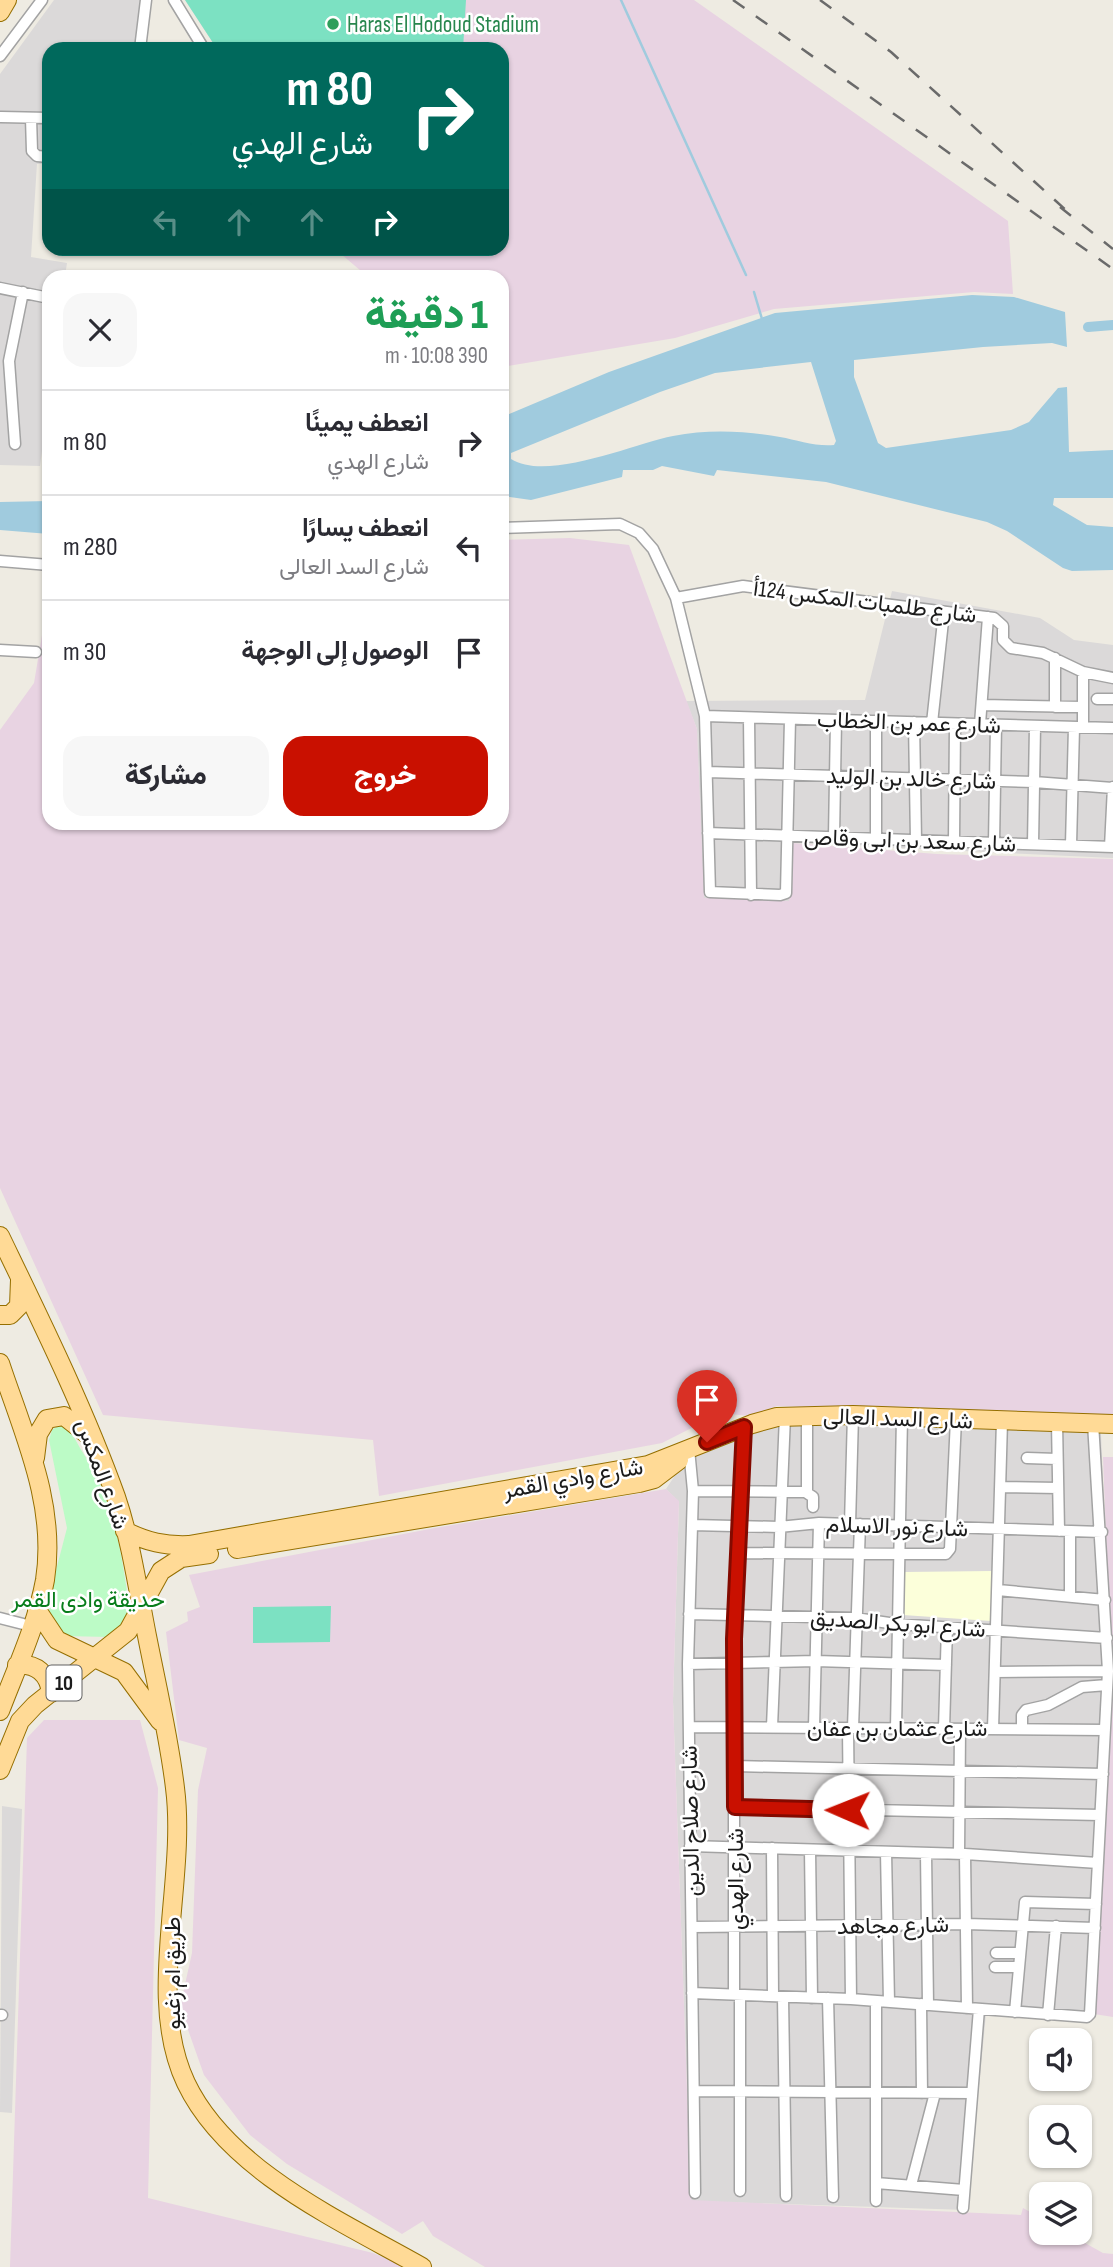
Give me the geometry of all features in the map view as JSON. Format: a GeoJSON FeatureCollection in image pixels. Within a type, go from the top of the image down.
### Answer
{"type":"FeatureCollection","features":[{"type":"Feature","properties":{"kind":"main road"},"geometry":{"type":"LineString","coordinates":[[0,12],[7,0]]}},
{"type":"Feature","properties":{"kind":"main road","name":"شارع المكس"},"geometry":{"type":"LineString","coordinates":[[0,1236],[93,1440],[125,1531],[165,1727]]}},
{"type":"Feature","properties":{"kind":"main road"},"geometry":{"type":"LineString","coordinates":[[0,1315],[10,1315],[19,1306],[20,1278]]}},
{"type":"Feature","properties":{"kind":"main road"},"geometry":{"type":"LineString","coordinates":[[0,1363],[44,1500],[48,1535],[44,1582],[34,1618],[57,1640],[96,1656],[124,1672],[165,1727]]}},
{"type":"Feature","properties":{"kind":"main road","name":"شارع السد العالى"},"geometry":{"type":"LineString","coordinates":[[689,1449],[744,1427],[785,1416],[853,1415],[1113,1424]]}},
{"type":"Feature","properties":{"kind":"main road"},"geometry":{"type":"LineString","coordinates":[[35,1466],[38,1434],[47,1419],[64,1416],[93,1440]]}},
{"type":"Feature","properties":{"kind":"main road","name":"شارع وادي القمر"},"geometry":{"type":"LineString","coordinates":[[125,1531],[145,1541],[166,1546],[189,1545],[637,1467],[663,1461],[689,1449]]}},
{"type":"Feature","properties":{"kind":"main road","name":"شارع وادي القمر"},"geometry":{"type":"LineString","coordinates":[[141,1604],[161,1571],[181,1558],[639,1483],[669,1470],[689,1449]]}},
{"type":"Feature","properties":{"kind":"main road","name":"10"},"geometry":{"type":"LineString","coordinates":[[0,1770],[20,1721],[128,1631],[141,1604]]}},
{"type":"Feature","properties":{"kind":"main road","name":"10"},"geometry":{"type":"LineString","coordinates":[[0,1711],[34,1618]]}},
{"type":"Feature","properties":{"kind":"main road"},"geometry":{"type":"LineString","coordinates":[[17,1665],[39,1669],[47,1677],[51,1693]]}},
{"type":"Feature","properties":{"kind":"main road","name":"طريق ام زغيو"},"geometry":{"type":"LineString","coordinates":[[165,1727],[177,1816],[168,2006],[170,2033],[186,2084],[217,2128],[266,2173],[322,2210],[422,2267]]}},
{"type":"Feature","properties":{"kind":"street"},"geometry":{"type":"LineString","coordinates":[[0,56],[42,0]]}},
{"type":"Feature","properties":{"kind":"street"},"geometry":{"type":"LineString","coordinates":[[141,42],[146,0]]}},
{"type":"Feature","properties":{"kind":"street"},"geometry":{"type":"LineString","coordinates":[[174,0],[200,42]]}},
{"type":"Feature","properties":{"kind":"street"},"geometry":{"type":"LineString","coordinates":[[1,117],[42,118]]}},
{"type":"Feature","properties":{"kind":"street"},"geometry":{"type":"LineString","coordinates":[[31,118],[33,151],[37,156],[42,156]]}},
{"type":"Feature","properties":{"kind":"street"},"geometry":{"type":"LineString","coordinates":[[0,288],[42,296]]}},
{"type":"Feature","properties":{"kind":"street"},"geometry":{"type":"LineString","coordinates":[[15,444],[5,361],[23,292]]}},
{"type":"Feature","properties":{"kind":"street"},"geometry":{"type":"LineString","coordinates":[[0,330],[13,333]]}},
{"type":"Feature","properties":{"kind":"street"},"geometry":{"type":"LineString","coordinates":[[0,428],[12,427]]}},
{"type":"Feature","properties":{"kind":"street"},"geometry":{"type":"LineString","coordinates":[[509,528],[620,524],[647,541],[676,598],[705,716],[708,886],[713,893],[783,895],[787,891],[790,719]]}},
{"type":"Feature","properties":{"kind":"street"},"geometry":{"type":"LineString","coordinates":[[0,561],[42,564]]}},
{"type":"Feature","properties":{"kind":"street","name":"شارع طلمبات المكس 124أ"},"geometry":{"type":"LineString","coordinates":[[676,598],[743,586],[988,617],[999,621],[1003,640],[1011,648],[1030,650],[1055,658],[1083,672],[1113,678]]}},
{"type":"Feature","properties":{"kind":"street"},"geometry":{"type":"LineString","coordinates":[[932,723],[944,612]]}},
{"type":"Feature","properties":{"kind":"street"},"geometry":{"type":"LineString","coordinates":[[980,724],[988,617]]}},
{"type":"Feature","properties":{"kind":"street"},"geometry":{"type":"LineString","coordinates":[[0,650],[36,652]]}},
{"type":"Feature","properties":{"kind":"street"},"geometry":{"type":"LineString","coordinates":[[1055,658],[1055,707]]}},
{"type":"Feature","properties":{"kind":"street"},"geometry":{"type":"LineString","coordinates":[[1071,845],[1078,727],[1083,707],[1083,672]]}},
{"type":"Feature","properties":{"kind":"street"},"geometry":{"type":"LineString","coordinates":[[1097,699],[1113,699]]}},
{"type":"Feature","properties":{"kind":"street"},"geometry":{"type":"LineString","coordinates":[[982,705],[1083,707]]}},
{"type":"Feature","properties":{"kind":"street","name":"شارع عمر بن الخطاب"},"geometry":{"type":"LineString","coordinates":[[705,716],[1113,728]]}},
{"type":"Feature","properties":{"kind":"street"},"geometry":{"type":"LineString","coordinates":[[749,718],[751,895]]}},
{"type":"Feature","properties":{"kind":"street"},"geometry":{"type":"LineString","coordinates":[[834,837],[836,720]]}},
{"type":"Feature","properties":{"kind":"street"},"geometry":{"type":"LineString","coordinates":[[876,721],[876,839]]}},
{"type":"Feature","properties":{"kind":"street"},"geometry":{"type":"LineString","coordinates":[[914,722],[916,840]]}},
{"type":"Feature","properties":{"kind":"street"},"geometry":{"type":"LineString","coordinates":[[954,841],[955,723]]}},
{"type":"Feature","properties":{"kind":"street"},"geometry":{"type":"LineString","coordinates":[[995,843],[996,725]]}},
{"type":"Feature","properties":{"kind":"street"},"geometry":{"type":"LineString","coordinates":[[1033,844],[1035,726]]}},
{"type":"Feature","properties":{"kind":"street","name":"شارع خالد بن الوليد"},"geometry":{"type":"LineString","coordinates":[[708,772],[1034,782],[1113,788]]}},
{"type":"Feature","properties":{"kind":"street"},"geometry":{"type":"LineString","coordinates":[[1111,847],[1113,788]]}},
{"type":"Feature","properties":{"kind":"street","name":"شارع سعد بن ابى وقاص"},"geometry":{"type":"LineString","coordinates":[[708,833],[1111,847]]}},
{"type":"Feature","properties":{"kind":"street"},"geometry":{"type":"LineString","coordinates":[[807,1415],[807,1492]]}},
{"type":"Feature","properties":{"kind":"street"},"geometry":{"type":"LineString","coordinates":[[851,1999],[848,1769],[859,1555],[855,1524],[853,1415]]}},
{"type":"Feature","properties":{"kind":"street"},"geometry":{"type":"LineString","coordinates":[[772,1727],[785,1416]]}},
{"type":"Feature","properties":{"kind":"street"},"geometry":{"type":"LineString","coordinates":[[897,1728],[896,1624],[902,1417]]}},
{"type":"Feature","properties":{"kind":"street"},"geometry":{"type":"LineString","coordinates":[[737,1553],[943,1556],[950,1549],[956,1419]]}},
{"type":"Feature","properties":{"kind":"street"},"geometry":{"type":"LineString","coordinates":[[993,1729],[1002,1422]]}},
{"type":"Feature","properties":{"kind":"street"},"geometry":{"type":"LineString","coordinates":[[1056,1423],[1058,1488],[1065,1531],[1070,1597]]}},
{"type":"Feature","properties":{"kind":"street"},"geometry":{"type":"LineString","coordinates":[[692,1993],[851,1999],[1087,2017],[1091,2012],[1108,1671],[1102,1532],[1093,1423]]}},
{"type":"Feature","properties":{"kind":"street","name":"شارع الهدي"},"geometry":{"type":"LineString","coordinates":[[740,2191],[740,2091],[734,1927],[734,1663],[739,1492],[744,1427]]}},
{"type":"Feature","properties":{"kind":"street","name":"شارع صلاح الدين"},"geometry":{"type":"LineString","coordinates":[[689,1449],[693,1491],[688,1664],[695,2193]]}},
{"type":"Feature","properties":{"kind":"street"},"geometry":{"type":"LineString","coordinates":[[1027,1458],[1057,1459]]}},
{"type":"Feature","properties":{"kind":"street"},"geometry":{"type":"LineString","coordinates":[[1001,1487],[1058,1488]]}},
{"type":"Feature","properties":{"kind":"street"},"geometry":{"type":"LineString","coordinates":[[693,1491],[807,1492],[813,1497],[814,1507]]}},
{"type":"Feature","properties":{"kind":"street"},"geometry":{"type":"LineString","coordinates":[[814,1728],[819,1523]]}},
{"type":"Feature","properties":{"kind":"street","name":"شارع نور الاسلام"},"geometry":{"type":"LineString","coordinates":[[692,1525],[779,1527],[819,1523],[1102,1532]]}},
{"type":"Feature","properties":{"kind":"street"},"geometry":{"type":"LineString","coordinates":[[998,1590],[1105,1600]]}},
{"type":"Feature","properties":{"kind":"street","name":"شارع ابو بكر الصديق"},"geometry":{"type":"LineString","coordinates":[[689,1614],[855,1618],[896,1624],[1107,1638]]}},
{"type":"Feature","properties":{"kind":"street"},"geometry":{"type":"LineString","coordinates":[[0,1618],[34,1618]]}},
{"type":"Feature","properties":{"kind":"street"},"geometry":{"type":"LineString","coordinates":[[944,1729],[947,1627]]}},
{"type":"Feature","properties":{"kind":"street"},"geometry":{"type":"LineString","coordinates":[[688,1664],[816,1661],[946,1665]]}},
{"type":"Feature","properties":{"kind":"street"},"geometry":{"type":"LineString","coordinates":[[1082,1671],[1082,1687]]}},
{"type":"Feature","properties":{"kind":"street"},"geometry":{"type":"LineString","coordinates":[[995,1672],[1108,1671]]}},
{"type":"Feature","properties":{"kind":"street"},"geometry":{"type":"LineString","coordinates":[[1022,1730],[1024,1711],[1048,1705],[1082,1687],[1107,1685]]}},
{"type":"Feature","properties":{"kind":"street","name":"شارع عثمان بن عفان"},"geometry":{"type":"LineString","coordinates":[[689,1727],[1105,1730]]}},
{"type":"Feature","properties":{"kind":"street"},"geometry":{"type":"LineString","coordinates":[[960,1729],[959,1812],[966,1924],[967,2008]]}},
{"type":"Feature","properties":{"kind":"street"},"geometry":{"type":"LineString","coordinates":[[735,1766],[1103,1774]]}},
{"type":"Feature","properties":{"kind":"street"},"geometry":{"type":"LineString","coordinates":[[735,1807],[1100,1815]]}},
{"type":"Feature","properties":{"kind":"street"},"geometry":{"type":"LineString","coordinates":[[690,1846],[962,1854],[1098,1863]]}},
{"type":"Feature","properties":{"kind":"street"},"geometry":{"type":"LineString","coordinates":[[772,1848],[772,1926],[784,2092],[786,2196]]}},
{"type":"Feature","properties":{"kind":"street"},"geometry":{"type":"LineString","coordinates":[[810,1850],[812,1998]]}},
{"type":"Feature","properties":{"kind":"street"},"geometry":{"type":"LineString","coordinates":[[886,1852],[889,2002]]}},
{"type":"Feature","properties":{"kind":"street"},"geometry":{"type":"LineString","coordinates":[[922,2093],[927,1924],[926,1853]]}},
{"type":"Feature","properties":{"kind":"street"},"geometry":{"type":"LineString","coordinates":[[1015,2012],[1027,1900],[1096,1904]]}},
{"type":"Feature","properties":{"kind":"street","name":"شارع مجاهد"},"geometry":{"type":"LineString","coordinates":[[692,1927],[1023,1924],[1095,1928]]}},
{"type":"Feature","properties":{"kind":"street"},"geometry":{"type":"LineString","coordinates":[[1048,2015],[1056,1926]]}},
{"type":"Feature","properties":{"kind":"street"},"geometry":{"type":"LineString","coordinates":[[996,1953],[1020,1953]]}},
{"type":"Feature","properties":{"kind":"street"},"geometry":{"type":"LineString","coordinates":[[995,1967],[1019,1967]]}},
{"type":"Feature","properties":{"kind":"street"},"geometry":{"type":"LineString","coordinates":[[828,1998],[833,2197]]}},
{"type":"Feature","properties":{"kind":"street"},"geometry":{"type":"LineString","coordinates":[[876,2001],[876,2201]]}},
{"type":"Feature","properties":{"kind":"street"},"geometry":{"type":"LineString","coordinates":[[963,2208],[979,2009]]}},
{"type":"Feature","properties":{"kind":"street"},"geometry":{"type":"LineString","coordinates":[[694,2091],[972,2093]]}},
{"type":"Feature","properties":{"kind":"street"},"geometry":{"type":"LineString","coordinates":[[911,2185],[935,2093]]}},
{"type":"Feature","properties":{"kind":"street"},"geometry":{"type":"LineString","coordinates":[[876,2183],[964,2190]]}},
{"type":"Feature","properties":{"kind":"shaded area"},"geometry":{"type":"Polygon","coordinates":[[[54,0],[147,0],[143,42],[42,42],[42,164],[37,164],[31,257],[67,263],[66,270],[42,270],[40,466],[0,465],[0,74],[54,0]]]}},
{"type":"Feature","properties":{"kind":"shaded area"},"geometry":{"type":"Polygon","coordinates":[[[185,0],[694,0],[1008,221],[1013,294],[974,292],[774,309],[675,338],[509,366],[509,270],[360,270],[343,256],[509,256],[509,42],[212,42],[185,0]]]}},
{"type":"Feature","properties":{"kind":"shaded area"},"geometry":{"type":"Polygon","coordinates":[[[570,538],[629,545],[697,729],[704,898],[789,901],[791,843],[937,854],[1113,859],[1113,1415],[1059,1416],[777,1406],[749,1416],[721,1413],[662,1443],[379,1496],[373,1440],[103,1415],[0,1188],[0,730],[34,683],[42,635],[42,830],[509,830],[509,540],[570,538]]]}},
{"type":"Feature","properties":{"kind":"shaded area"},"geometry":{"type":"Polygon","coordinates":[[[892,591],[1040,618],[1074,640],[1113,645],[1113,858],[791,843],[789,901],[703,899],[697,729],[686,701],[865,700],[892,591]]]}},
{"type":"Feature","properties":{"kind":"shaded area"},"geometry":{"type":"Polygon","coordinates":[[[770,1420],[1098,1430],[1101,1434],[1111,1669],[1094,2014],[986,2014],[967,2210],[691,2201],[673,1701],[679,1502],[666,1489],[682,1465],[713,1446],[770,1420]]]}},
{"type":"Feature","properties":{"kind":"shaded area"},"geometry":{"type":"Polygon","coordinates":[[[1103,1457],[1113,1457],[1113,2017],[1094,2014],[1111,1669],[1103,1457]]]}},
{"type":"Feature","properties":{"kind":"shaded area"},"geometry":{"type":"Polygon","coordinates":[[[666,1489],[679,1501],[673,1701],[691,2200],[1021,2215],[1023,2208],[1029,2211],[1029,2245],[1089,2245],[1103,2253],[1113,2254],[1113,2267],[485,2267],[433,2236],[423,2221],[402,2234],[287,2164],[250,2135],[204,2075],[180,2007],[192,1953],[198,1790],[207,1748],[179,1740],[166,1632],[188,1621],[187,1612],[200,1607],[189,1575],[435,1528],[666,1489]]]}},
{"type":"Feature","properties":{"kind":"shaded area"},"geometry":{"type":"Polygon","coordinates":[[[992,1571],[991,1621],[903,1615],[904,1572],[992,1571]]]}},
{"type":"Feature","properties":{"kind":"shaded area"},"geometry":{"type":"Polygon","coordinates":[[[44,1720],[140,1720],[158,1788],[148,2198],[373,2253],[406,2267],[10,2267],[27,1738],[44,1720]]]}},
{"type":"Feature","properties":{"kind":"shaded area"},"geometry":{"type":"Polygon","coordinates":[[[2,1806],[22,1809],[12,2113],[0,2112],[2,1806]]]}},
{"type":"Feature","properties":{"kind":"green space","name":"Haras El Hodoud Stadium"},"geometry":{"type":"Polygon","coordinates":[[[185,0],[466,0],[463,42],[212,42],[185,0]]]}},
{"type":"Feature","properties":{"kind":"green space","name":"حديقة وادى القمر"},"geometry":{"type":"Polygon","coordinates":[[[59,1425],[72,1434],[92,1468],[115,1526],[130,1610],[128,1621],[109,1637],[64,1636],[49,1613],[48,1601],[67,1528],[49,1440],[52,1430],[59,1425]]]}},
{"type":"Feature","properties":{"kind":"green space"},"geometry":{"type":"Polygon","coordinates":[[[331,1606],[330,1642],[253,1643],[253,1607],[331,1606]]]}},
{"type":"Feature","properties":{"kind":"water"},"geometry":{"type":"Polygon","coordinates":[[[972,295],[1014,297],[1065,312],[1067,347],[1052,343],[983,347],[854,360],[854,377],[878,443],[886,448],[1011,430],[1029,422],[1058,388],[1067,387],[1069,452],[1113,450],[1113,498],[1054,498],[1053,505],[1087,525],[1113,527],[1113,570],[1072,571],[1063,568],[1007,531],[987,522],[826,482],[717,470],[714,476],[662,466],[653,470],[623,470],[622,477],[531,500],[509,497],[509,414],[609,372],[775,313],[972,295]],[[811,362],[715,373],[660,392],[511,453],[511,459],[527,465],[568,464],[673,436],[700,432],[754,433],[834,445],[836,441],[811,362]]]}},
{"type":"Feature","properties":{"kind":"water"},"geometry":{"type":"Polygon","coordinates":[[[42,501],[42,533],[0,530],[0,502],[42,501]]]}},
{"type":"Feature","properties":{"kind":"waterway"},"geometry":{"type":"LineString","coordinates":[[621,0],[746,275]]}},
{"type":"Feature","properties":{"kind":"waterway"},"geometry":{"type":"LineString","coordinates":[[754,292],[762,319]]}},
{"type":"Feature","properties":{"kind":"waterway"},"geometry":{"type":"LineString","coordinates":[[1088,327],[1113,325]]}},
{"type":"Feature","properties":{"kind":"railway"},"geometry":{"type":"LineString","coordinates":[[733,0],[1113,269]]}},
{"type":"Feature","properties":{"kind":"railway"},"geometry":{"type":"LineString","coordinates":[[820,0],[891,52],[1068,212]]}},
{"type":"Feature","properties":{"kind":"railway"},"geometry":{"type":"LineString","coordinates":[[1060,207],[1113,249]]}},
{"type":"Feature","properties":{"kind":"place","name":"Haras El Hodoud Stadium"},"geometry":{"type":"Point","coordinates":[333,24]}},
{"type":"Feature","properties":{"kind":"route"},"geometry":{"type":"LineString","coordinates":[[707,1442],[744,1427],[734,1639],[735,1807],[848,1810]]}}]}
